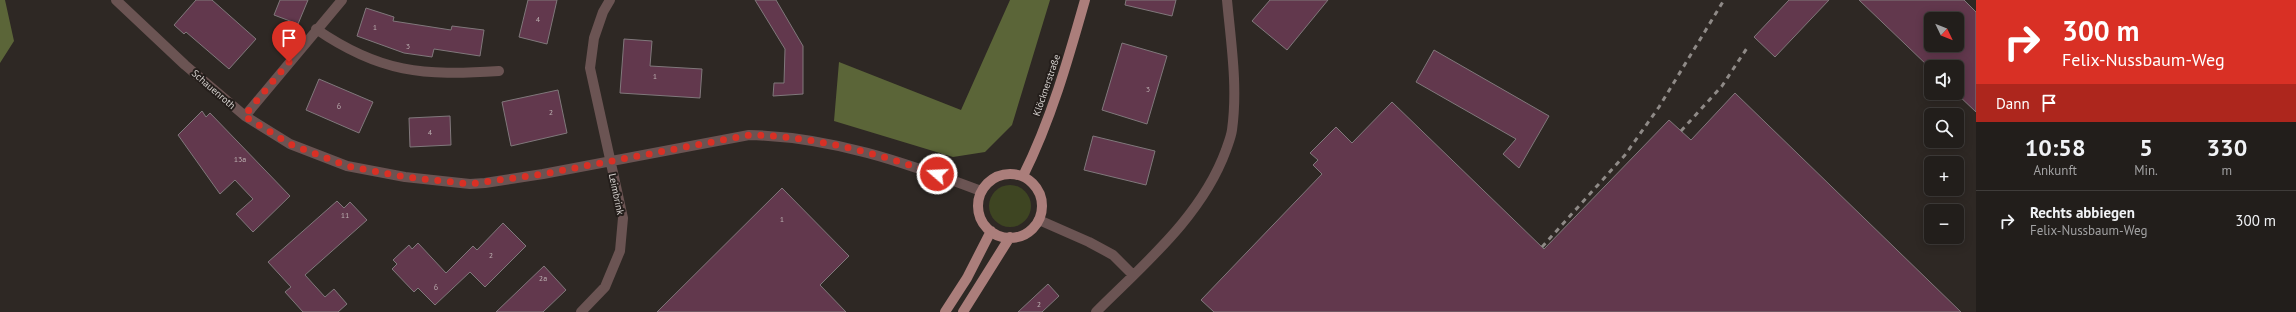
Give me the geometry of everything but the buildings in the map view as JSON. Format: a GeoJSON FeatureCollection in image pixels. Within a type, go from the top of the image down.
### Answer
{"type":"FeatureCollection","features":[{"type":"Feature","properties":{"kind":"main road","name":"Klöcknerstraße"},"geometry":{"type":"LineString","coordinates":[[1023,176],[1034,154],[1064,75],[1085,0]]}},
{"type":"Feature","properties":{"kind":"main road"},"geometry":{"type":"LineString","coordinates":[[1014,174],[1023,176],[1038,190],[1042,200],[1042,210],[1039,220],[1025,234],[1010,237],[991,231],[981,220],[978,211],[978,200],[982,191],[987,183],[1000,176],[1014,174]]}},
{"type":"Feature","properties":{"kind":"main road"},"geometry":{"type":"LineString","coordinates":[[945,312],[967,278],[991,231]]}},
{"type":"Feature","properties":{"kind":"main road"},"geometry":{"type":"LineString","coordinates":[[963,312],[1010,237]]}},
{"type":"Feature","properties":{"kind":"street","name":"Schauenroth"},"geometry":{"type":"LineString","coordinates":[[116,0],[185,65],[244,116],[290,144],[347,166],[405,177],[470,184],[485,183],[543,174],[610,160],[749,135],[783,136],[817,140],[883,156],[982,191]]}},
{"type":"Feature","properties":{"kind":"street"},"geometry":{"type":"LineString","coordinates":[[244,116],[342,0]]}},
{"type":"Feature","properties":{"kind":"street","name":"Leimbrink"},"geometry":{"type":"LineString","coordinates":[[581,312],[605,287],[620,251],[623,218],[590,68],[594,38],[603,12],[610,0]]}},
{"type":"Feature","properties":{"kind":"street"},"geometry":{"type":"LineString","coordinates":[[1096,312],[1182,223],[1206,192],[1220,167],[1232,131],[1234,78],[1228,0]]}},
{"type":"Feature","properties":{"kind":"street"},"geometry":{"type":"LineString","coordinates":[[316,29],[340,46],[378,63],[414,72],[464,73],[499,71]]}},
{"type":"Feature","properties":{"kind":"street"},"geometry":{"type":"LineString","coordinates":[[1039,220],[1089,242],[1113,256],[1133,275]]}},
{"type":"Feature","properties":{"kind":"green space"},"geometry":{"type":"Polygon","coordinates":[[[0,0],[5,0],[14,41],[0,63],[0,0]]]}},
{"type":"Feature","properties":{"kind":"green space"},"geometry":{"type":"Polygon","coordinates":[[[1010,0],[1050,0],[1012,125],[985,152],[953,157],[834,121],[839,62],[961,110],[1010,0]]]}},
{"type":"Feature","properties":{"kind":"green space"},"geometry":{"type":"Polygon","coordinates":[[[1006,185],[1014,185],[1022,188],[1028,194],[1031,206],[1028,218],[1022,224],[1014,227],[1006,227],[998,224],[992,218],[989,210],[989,202],[992,194],[998,188],[1006,185]]]}},
{"type":"Feature","properties":{"kind":"railway"},"geometry":{"type":"LineString","coordinates":[[1542,247],[1625,155],[1659,107],[1724,0]]}},
{"type":"Feature","properties":{"kind":"railway"},"geometry":{"type":"LineString","coordinates":[[1681,131],[1722,86],[1749,45]]}},
{"type":"Feature","properties":{"kind":"route"},"geometry":{"type":"LineString","coordinates":[[289,62],[244,116],[290,144],[347,166],[405,177],[435,179],[470,184],[485,183],[543,174],[610,160],[749,135],[783,136],[817,140],[883,156],[937,174]]}}]}
